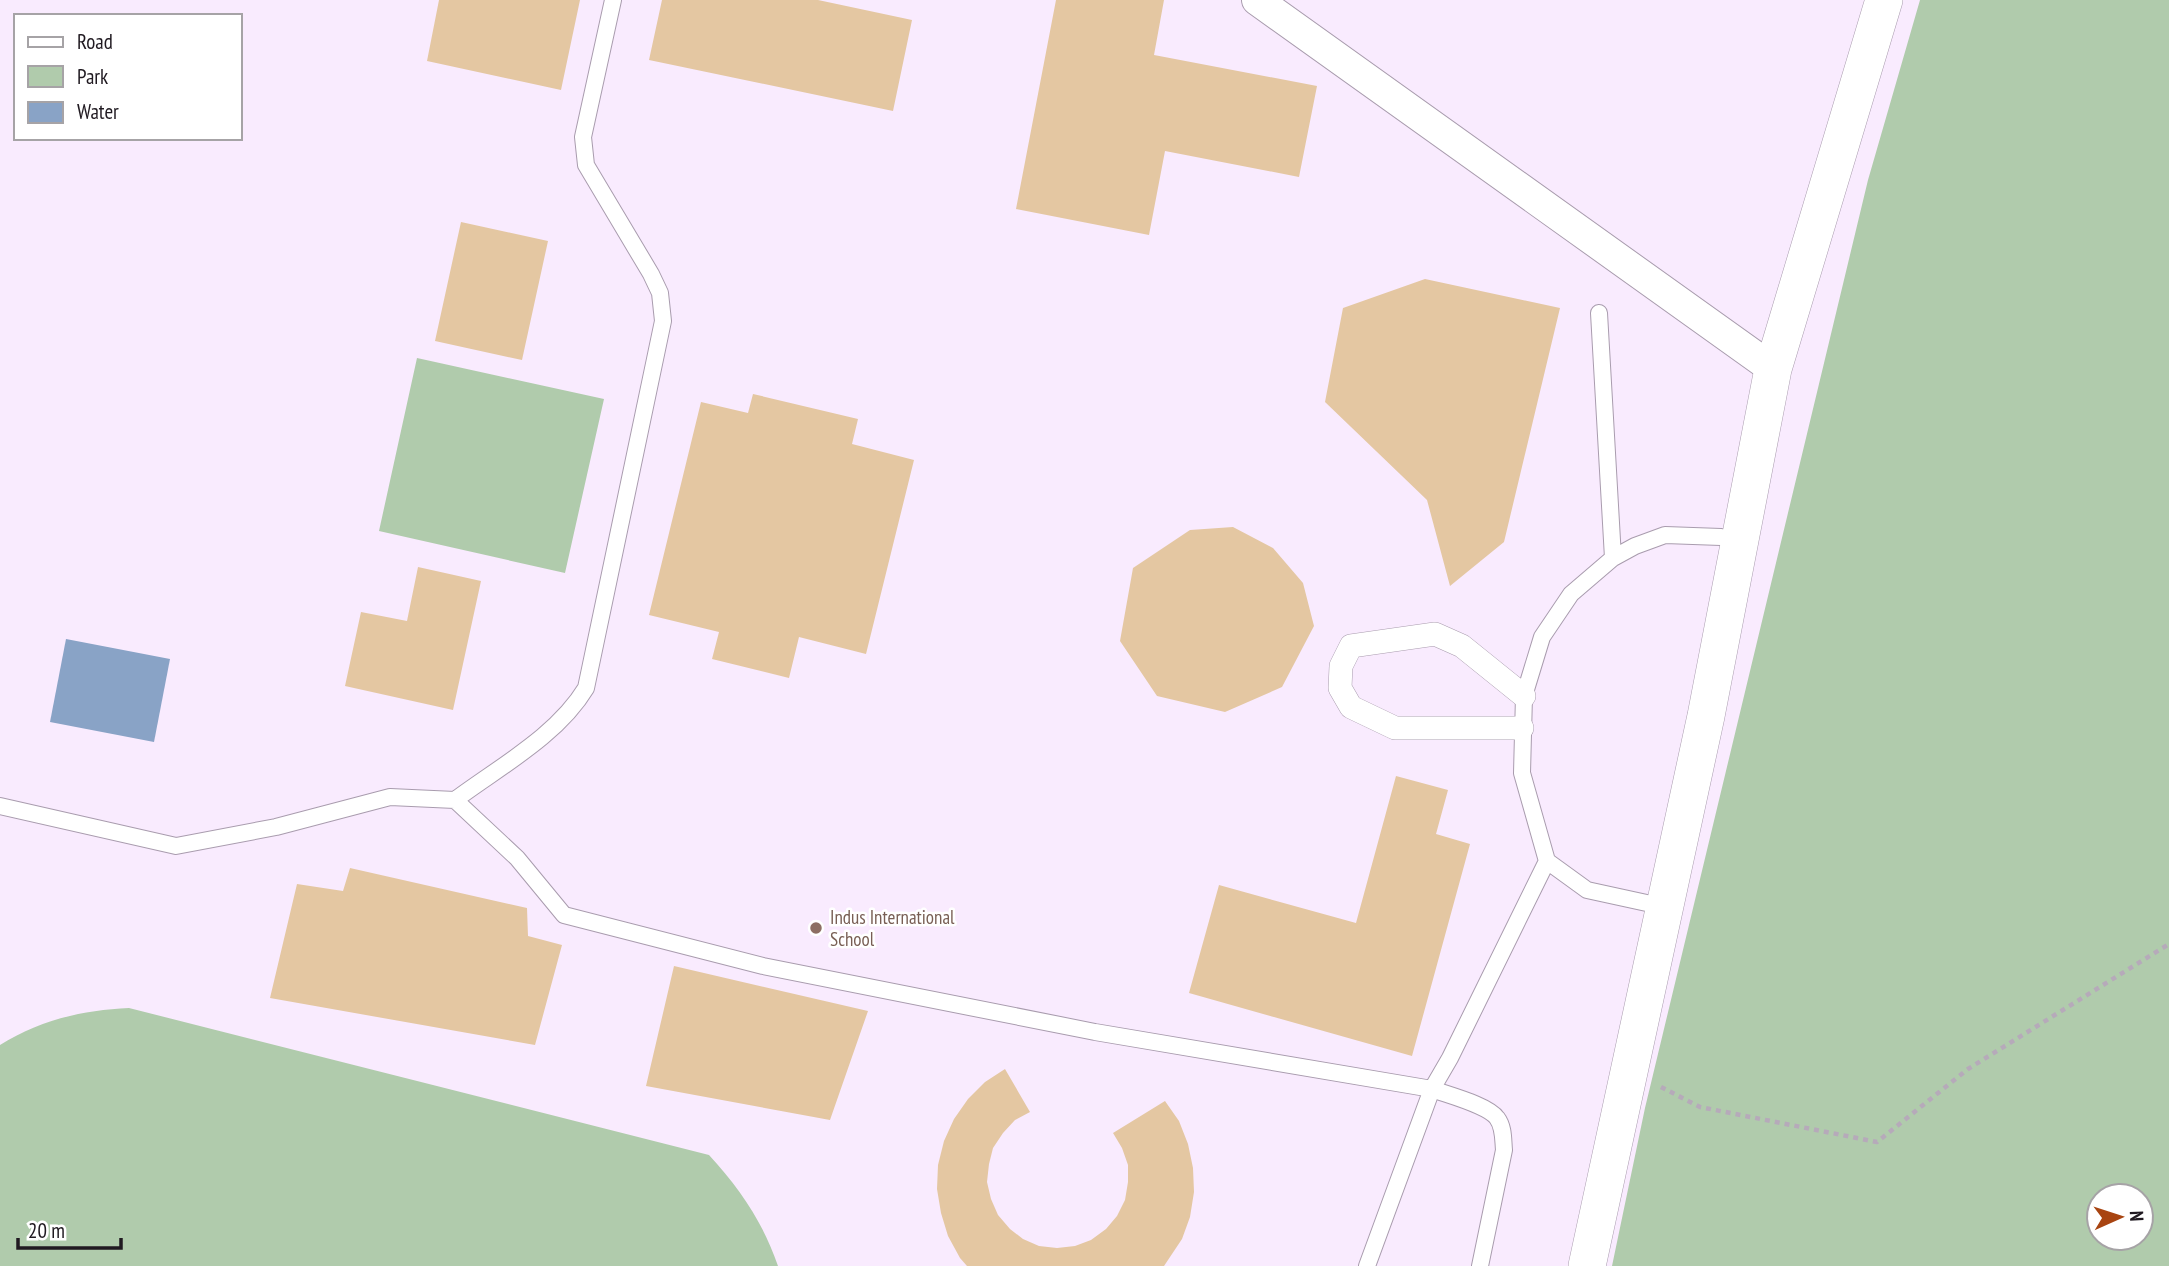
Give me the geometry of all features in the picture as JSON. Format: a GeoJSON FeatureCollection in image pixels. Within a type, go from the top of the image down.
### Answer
{"type":"FeatureCollection","features":[{"type":"Feature","properties":{"kind":"street"},"geometry":{"type":"LineString","coordinates":[[1257,0],[1773,369]]}},
{"type":"Feature","properties":{"kind":"street"},"geometry":{"type":"LineString","coordinates":[[1587,1266],[1706,716],[1773,369],[1884,0]]}},
{"type":"Feature","properties":{"kind":"street"},"geometry":{"type":"LineString","coordinates":[[1522,728],[1395,728],[1351,707],[1340,688],[1341,666],[1351,646],[1435,634],[1462,646],[1524,696]]}},
{"type":"Feature","properties":{"kind":"lane"},"geometry":{"type":"LineString","coordinates":[[0,806],[176,846],[276,827],[390,797],[454,800],[554,727],[574,708],[586,688],[663,321],[660,293],[586,164],[583,151],[583,137],[613,0]]}},
{"type":"Feature","properties":{"kind":"lane"},"geometry":{"type":"LineString","coordinates":[[1599,313],[1613,558]]}},
{"type":"Feature","properties":{"kind":"lane"},"geometry":{"type":"LineString","coordinates":[[1665,907],[1587,890],[1547,861],[1522,774],[1524,696],[1542,637],[1571,594],[1613,558],[1665,535],[1721,537],[1740,544]]}},
{"type":"Feature","properties":{"kind":"lane"},"geometry":{"type":"LineString","coordinates":[[454,800],[517,858],[565,915],[776,969],[1095,1032],[1432,1089],[1489,1111],[1498,1119],[1503,1133],[1504,1150],[1480,1266]]}},
{"type":"Feature","properties":{"kind":"lane"},"geometry":{"type":"LineString","coordinates":[[1367,1266],[1432,1089],[1450,1058],[1547,861]]}},
{"type":"Feature","properties":{"kind":"path"},"geometry":{"type":"LineString","coordinates":[[1630,1070],[1700,1107],[1877,1142],[1968,1069],[2169,944]]}},
{"type":"Feature","properties":{"kind":"green space"},"geometry":{"type":"Polygon","coordinates":[[[1920,0],[2169,0],[2169,1266],[1612,1266],[1645,1108],[1868,180],[1920,0]]]}},
{"type":"Feature","properties":{"kind":"green space"},"geometry":{"type":"Polygon","coordinates":[[[417,358],[604,399],[565,573],[379,531],[417,358]]]}},
{"type":"Feature","properties":{"kind":"green space"},"geometry":{"type":"Polygon","coordinates":[[[129,1008],[709,1155],[731,1180],[749,1207],[778,1266],[0,1266],[0,1045],[31,1029],[62,1018],[129,1008]]]}},
{"type":"Feature","properties":{"kind":"water"},"geometry":{"type":"Polygon","coordinates":[[[66,639],[170,659],[154,742],[50,722],[66,639]]]}},
{"type":"Feature","properties":{"kind":"building"},"geometry":{"type":"Polygon","coordinates":[[[439,0],[580,0],[561,90],[427,61],[439,0]]]}},
{"type":"Feature","properties":{"kind":"building"},"geometry":{"type":"Polygon","coordinates":[[[662,0],[818,0],[912,20],[893,111],[649,60],[662,0]]]}},
{"type":"Feature","properties":{"kind":"building"},"geometry":{"type":"Polygon","coordinates":[[[1056,0],[1164,0],[1154,55],[1317,86],[1299,177],[1165,151],[1149,235],[1016,209],[1056,0]]]}},
{"type":"Feature","properties":{"kind":"building"},"geometry":{"type":"Polygon","coordinates":[[[461,222],[548,241],[522,360],[435,341],[461,222]]]}},
{"type":"Feature","properties":{"kind":"building"},"geometry":{"type":"Polygon","coordinates":[[[1425,279],[1560,308],[1504,542],[1450,586],[1427,500],[1325,402],[1343,308],[1425,279]]]}},
{"type":"Feature","properties":{"kind":"building"},"geometry":{"type":"Polygon","coordinates":[[[753,394],[858,419],[852,444],[914,460],[866,654],[799,637],[789,678],[712,659],[719,632],[649,615],[701,402],[748,413],[753,394]]]}},
{"type":"Feature","properties":{"kind":"building"},"geometry":{"type":"Polygon","coordinates":[[[1233,527],[1273,548],[1303,583],[1314,626],[1282,687],[1225,712],[1157,696],[1120,641],[1133,568],[1190,530],[1233,527]]]}},
{"type":"Feature","properties":{"kind":"building"},"geometry":{"type":"Polygon","coordinates":[[[418,567],[481,581],[453,710],[345,686],[361,612],[407,621],[418,567]]]}},
{"type":"Feature","properties":{"kind":"building"},"geometry":{"type":"Polygon","coordinates":[[[1396,776],[1448,790],[1436,834],[1470,844],[1412,1056],[1189,993],[1219,885],[1356,923],[1396,776]]]}},
{"type":"Feature","properties":{"kind":"building"},"geometry":{"type":"Polygon","coordinates":[[[350,868],[527,908],[528,936],[562,945],[535,1045],[270,998],[297,884],[343,891],[350,868]]]}},
{"type":"Feature","properties":{"kind":"building"},"geometry":{"type":"Polygon","coordinates":[[[674,966],[868,1011],[830,1120],[646,1086],[674,966]]]}},
{"type":"Feature","properties":{"kind":"building"},"geometry":{"type":"Polygon","coordinates":[[[1005,1069],[1030,1112],[1015,1120],[993,1148],[987,1182],[998,1215],[1023,1239],[1039,1246],[1075,1246],[1091,1240],[1106,1229],[1125,1200],[1128,1182],[1128,1165],[1113,1133],[1165,1101],[1179,1121],[1188,1144],[1194,1192],[1190,1217],[1182,1239],[1164,1266],[967,1266],[960,1258],[948,1236],[941,1213],[937,1189],[938,1165],[944,1141],[954,1119],[968,1099],[985,1082],[1005,1069]]]}},
{"type":"Feature","properties":{"kind":"place","name":"Indus International School"},"geometry":{"type":"Point","coordinates":[816,928]}}]}
